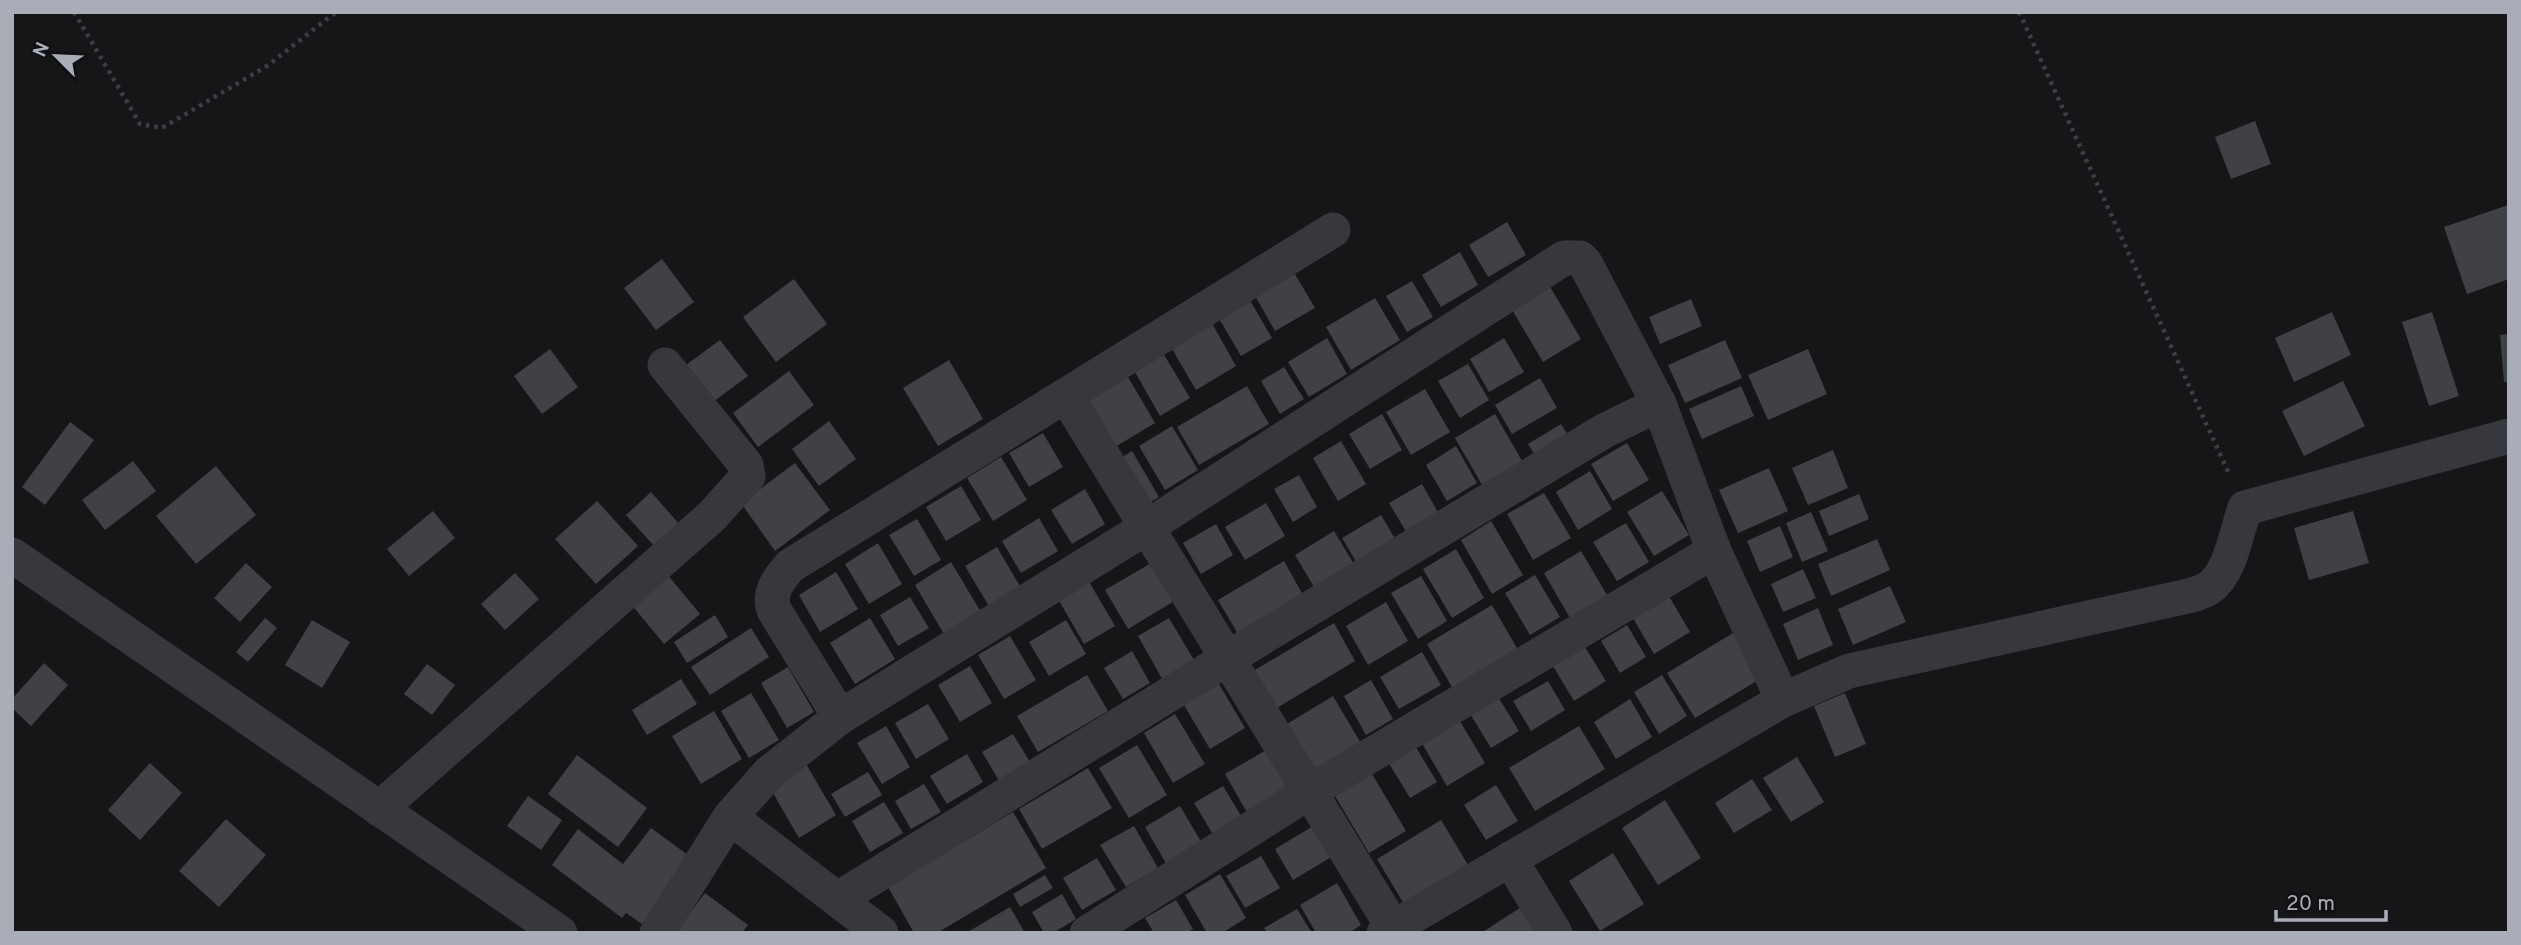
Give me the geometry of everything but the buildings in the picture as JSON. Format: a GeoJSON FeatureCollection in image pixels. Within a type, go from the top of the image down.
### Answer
{"type":"FeatureCollection","features":[{"type":"Feature","properties":{"kind":"street"},"geometry":{"type":"LineString","coordinates":[[840,717],[774,610],[771,600],[779,578],[790,566],[1333,230]]}},
{"type":"Feature","properties":{"kind":"street"},"geometry":{"type":"LineString","coordinates":[[657,933],[730,817],[769,773],[840,717],[1147,527],[1564,258],[1580,258],[1585,262],[1658,404],[1714,551],[1783,700]]}},
{"type":"Feature","properties":{"kind":"street"},"geometry":{"type":"LineString","coordinates":[[379,810],[712,516],[748,476],[746,465],[665,365]]}},
{"type":"Feature","properties":{"kind":"street"},"geometry":{"type":"LineString","coordinates":[[1066,396],[1309,792],[1388,930],[1783,700],[1849,671],[2207,590],[2219,580],[2228,564],[2245,508],[2509,436]]}},
{"type":"Feature","properties":{"kind":"street"},"geometry":{"type":"LineString","coordinates":[[838,899],[1604,431],[1658,404]]}},
{"type":"Feature","properties":{"kind":"street"},"geometry":{"type":"LineString","coordinates":[[1087,933],[1309,792],[1714,551]]}},
{"type":"Feature","properties":{"kind":"street"},"geometry":{"type":"LineString","coordinates":[[12,555],[560,933]]}},
{"type":"Feature","properties":{"kind":"street"},"geometry":{"type":"LineString","coordinates":[[730,817],[881,933]]}},
{"type":"Feature","properties":{"kind":"street"},"geometry":{"type":"LineString","coordinates":[[1510,859],[1555,933]]}},
{"type":"Feature","properties":{"kind":"path"},"geometry":{"type":"LineString","coordinates":[[74,12],[140,124],[162,128],[267,66],[336,12]]}},
{"type":"Feature","properties":{"kind":"path"},"geometry":{"type":"LineString","coordinates":[[2020,12],[2245,508]]}}]}
